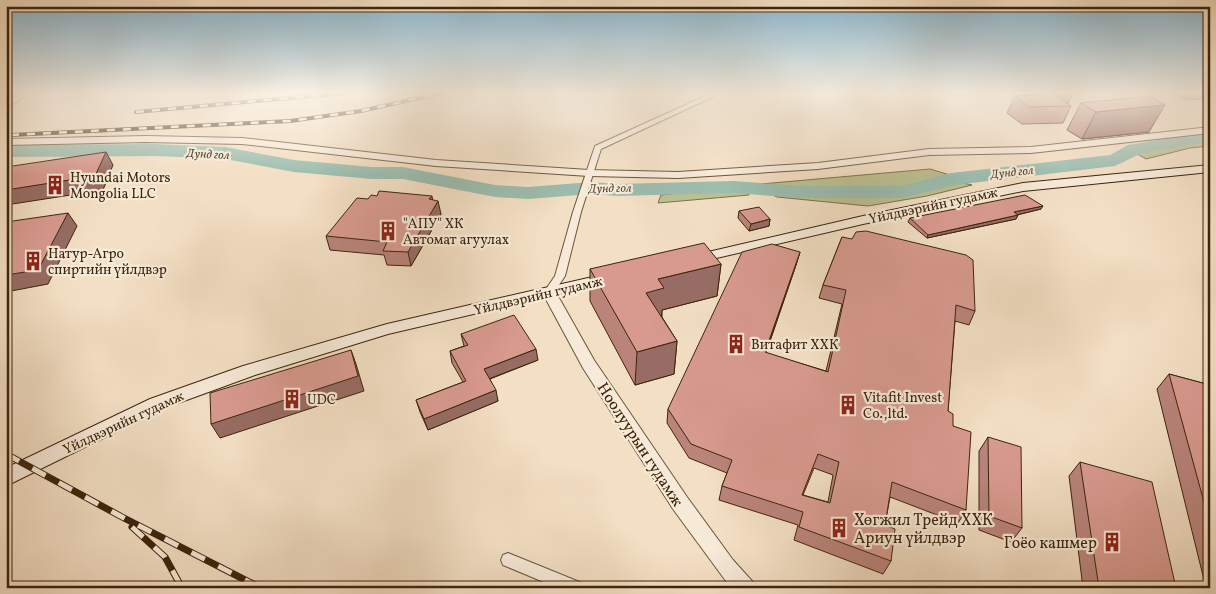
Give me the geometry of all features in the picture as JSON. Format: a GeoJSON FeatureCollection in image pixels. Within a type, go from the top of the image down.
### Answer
{"type":"FeatureCollection","features":[{"type":"Feature","properties":{"kind":"main road","name":"Yйлдвэрийн гудамж"},"geometry":{"type":"LineString","coordinates":[[676,263],[863,220],[1023,187],[1210,168]]}},
{"type":"Feature","properties":{"kind":"main road","name":"Yйлдвэрийн гудамж"},"geometry":{"type":"LineString","coordinates":[[6,478],[156,404],[249,370],[388,329],[627,274]]}},
{"type":"Feature","properties":{"kind":"street"},"geometry":{"type":"LineString","coordinates":[[549,292],[562,270],[577,212],[598,148],[658,121]]}},
{"type":"Feature","properties":{"kind":"street"},"geometry":{"type":"LineString","coordinates":[[6,142],[146,139],[242,141],[436,163],[589,175],[678,175],[818,166],[929,152],[1031,150],[1210,130]]}},
{"type":"Feature","properties":{"kind":"street","name":"Ноолуурын гудамж"},"geometry":{"type":"LineString","coordinates":[[549,292],[588,364],[680,503],[726,567],[743,587]]}},
{"type":"Feature","properties":{"kind":"street"},"geometry":{"type":"LineString","coordinates":[[508,560],[577,588]]}},
{"type":"Feature","properties":{"kind":"green space"},"geometry":{"type":"Polygon","coordinates":[[[1210,140],[1210,146],[1190,148],[1146,159],[1134,152],[1193,141],[1210,140]]]}},
{"type":"Feature","properties":{"kind":"green space"},"geometry":{"type":"Polygon","coordinates":[[[930,169],[950,175],[918,186],[891,190],[797,188],[761,184],[930,169]]]}},
{"type":"Feature","properties":{"kind":"green space"},"geometry":{"type":"Polygon","coordinates":[[[955,181],[972,185],[927,196],[868,206],[777,197],[768,193],[892,194],[926,191],[955,181]]]}},
{"type":"Feature","properties":{"kind":"green space"},"geometry":{"type":"Polygon","coordinates":[[[705,190],[748,190],[749,195],[658,203],[661,195],[705,190]]]}},
{"type":"Feature","properties":{"kind":"building"},"geometry":{"type":"Polygon","coordinates":[[[106,152],[95,176],[6,190],[6,167],[106,152]]]}},
{"type":"Feature","properties":{"kind":"building","name":"\"АПУ\" ХК Автомат агуулах"},"geometry":{"type":"Polygon","coordinates":[[[379,191],[432,196],[429,199],[438,201],[408,252],[383,251],[387,242],[326,236],[357,198],[368,199],[371,195],[377,196],[379,191]]]}},
{"type":"Feature","properties":{"kind":"building"},"geometry":{"type":"Polygon","coordinates":[[[1025,195],[1043,206],[1014,212],[1018,215],[928,235],[910,218],[1025,195]]]}},
{"type":"Feature","properties":{"kind":"building"},"geometry":{"type":"Polygon","coordinates":[[[759,207],[770,219],[751,224],[739,211],[759,207]]]}},
{"type":"Feature","properties":{"kind":"building"},"geometry":{"type":"Polygon","coordinates":[[[68,213],[38,270],[6,275],[6,222],[68,213]]]}},
{"type":"Feature","properties":{"kind":"building","name":"Vitafit Invest Co.,ltd."},"geometry":{"type":"Polygon","coordinates":[[[866,231],[966,255],[973,260],[975,311],[956,305],[948,411],[953,414],[953,426],[971,432],[966,510],[892,482],[885,525],[895,529],[891,561],[799,527],[803,512],[722,486],[732,460],[691,444],[668,409],[742,252],[772,244],[800,252],[765,352],[828,372],[846,290],[823,285],[842,237],[852,239],[856,232],[866,231]],[[818,454],[802,495],[830,503],[839,462],[818,454]]]}},
{"type":"Feature","properties":{"kind":"building"},"geometry":{"type":"Polygon","coordinates":[[[704,243],[721,264],[658,279],[664,288],[646,293],[677,341],[637,352],[590,269],[704,243]]]}},
{"type":"Feature","properties":{"kind":"building"},"geometry":{"type":"Polygon","coordinates":[[[514,315],[536,349],[484,369],[496,390],[424,419],[416,400],[466,381],[450,351],[468,345],[461,334],[514,315]]]}},
{"type":"Feature","properties":{"kind":"building"},"geometry":{"type":"Polygon","coordinates":[[[351,350],[358,376],[211,424],[210,393],[351,350]]]}},
{"type":"Feature","properties":{"kind":"building"},"geometry":{"type":"Polygon","coordinates":[[[1169,374],[1210,385],[1210,524],[1169,374]]]}},
{"type":"Feature","properties":{"kind":"building"},"geometry":{"type":"Polygon","coordinates":[[[988,437],[1021,447],[1022,528],[989,516],[988,437]]]}},
{"type":"Feature","properties":{"kind":"building","name":"Гоёо кашмер"},"geometry":{"type":"Polygon","coordinates":[[[1080,462],[1152,482],[1176,588],[1099,588],[1080,462]]]}},
{"type":"Feature","properties":{"kind":"waterway","name":"Дунд гол"},"geometry":{"type":"LineString","coordinates":[[6,151],[155,150],[225,153],[294,166],[372,173],[403,173],[495,191],[528,193],[592,188],[617,190],[733,187],[801,192],[902,192],[936,185],[951,179],[1115,160],[1135,149],[1199,138],[1210,139]]}},
{"type":"Feature","properties":{"kind":"railway"},"geometry":{"type":"LineString","coordinates":[[11,135],[292,121]]}},
{"type":"Feature","properties":{"kind":"railway"},"geometry":{"type":"LineString","coordinates":[[6,454],[122,517],[261,588]]}},
{"type":"Feature","properties":{"kind":"railway"},"geometry":{"type":"LineString","coordinates":[[132,527],[165,557],[182,588]]}},
{"type":"Feature","properties":{"kind":"place","name":"Hyundai Motors Mongolia LLC"},"geometry":{"type":"Point","coordinates":[55,185]}},
{"type":"Feature","properties":{"kind":"place","name":"\"АПУ\" ХК Автомат агуулах"},"geometry":{"type":"Point","coordinates":[388,231]}},
{"type":"Feature","properties":{"kind":"place","name":"Натур-Агро спиртийн үйлдвэр"},"geometry":{"type":"Point","coordinates":[33,261]}},
{"type":"Feature","properties":{"kind":"place","name":"Витафит ХХК"},"geometry":{"type":"Point","coordinates":[736,344]}},
{"type":"Feature","properties":{"kind":"place","name":"UDC"},"geometry":{"type":"Point","coordinates":[292,399]}},
{"type":"Feature","properties":{"kind":"place","name":"Vitafit Invest Co.,ltd."},"geometry":{"type":"Point","coordinates":[848,405]}},
{"type":"Feature","properties":{"kind":"place","name":"Хөгжил Трейд ХХК Ариун үйлдвэр"},"geometry":{"type":"Point","coordinates":[839,528]}},
{"type":"Feature","properties":{"kind":"place","name":"Гоёо кашмер"},"geometry":{"type":"Point","coordinates":[1112,542]}}]}
